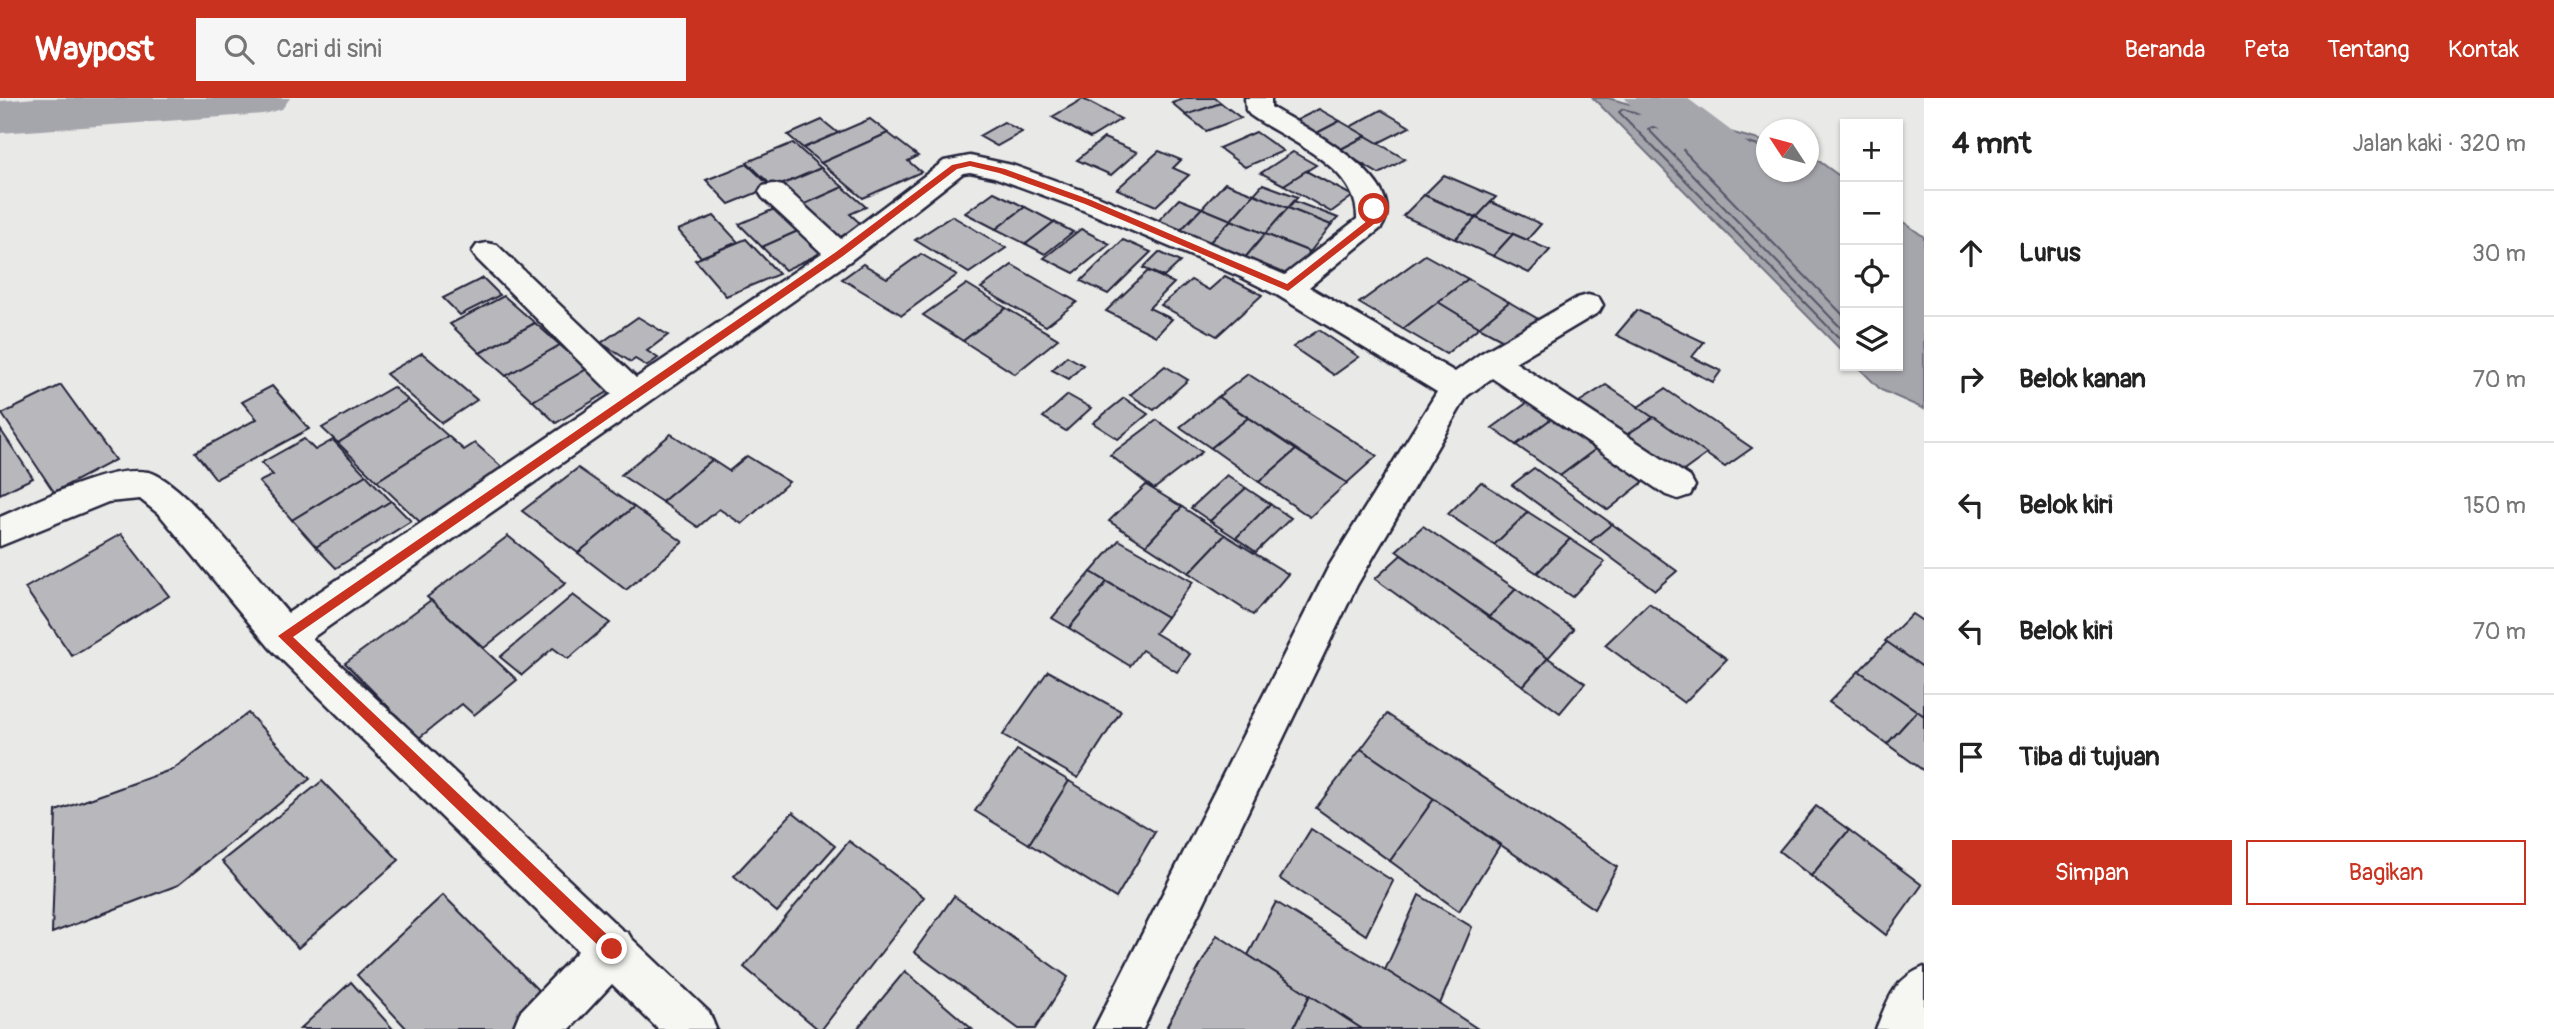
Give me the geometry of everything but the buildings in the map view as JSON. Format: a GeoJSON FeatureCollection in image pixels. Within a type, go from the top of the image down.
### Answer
{"type":"FeatureCollection","features":[{"type":"Feature","properties":{"kind":"street"},"geometry":{"type":"LineString","coordinates":[[1258,98],[1259,110],[1352,171],[1370,192],[1374,209],[1371,222],[1288,288]]}},
{"type":"Feature","properties":{"kind":"street"},"geometry":{"type":"LineString","coordinates":[[284,636],[840,254],[934,179],[954,167],[970,164],[1002,171],[1088,202],[1251,270],[1288,288],[1456,388]]}},
{"type":"Feature","properties":{"kind":"street"},"geometry":{"type":"LineString","coordinates":[[773,192],[840,254]]}},
{"type":"Feature","properties":{"kind":"street"},"geometry":{"type":"LineString","coordinates":[[487,252],[633,395]]}},
{"type":"Feature","properties":{"kind":"street"},"geometry":{"type":"LineString","coordinates":[[1118,1029],[1342,577],[1456,388],[1491,362],[1588,305]]}},
{"type":"Feature","properties":{"kind":"street"},"geometry":{"type":"LineString","coordinates":[[1491,362],[1678,486]]}},
{"type":"Feature","properties":{"kind":"street"},"geometry":{"type":"LineString","coordinates":[[0,532],[104,489],[147,485],[172,505],[284,636],[612,949],[692,1029]]}},
{"type":"Feature","properties":{"kind":"street"},"geometry":{"type":"LineString","coordinates":[[537,1029],[612,949]]}},
{"type":"Feature","properties":{"kind":"street"},"geometry":{"type":"LineString","coordinates":[[1900,1029],[1913,1002],[1924,991]]}},
{"type":"Feature","properties":{"kind":"water"},"geometry":{"type":"Polygon","coordinates":[[[1593,98],[1608,98],[1756,139],[1756,182],[1819,182],[1819,161],[1840,176],[1840,349],[1593,98]]]}},
{"type":"Feature","properties":{"kind":"water"},"geometry":{"type":"Polygon","coordinates":[[[1903,222],[1924,237],[1924,409],[1881,390],[1862,371],[1903,371],[1903,222]]]}},
{"type":"Feature","properties":{"kind":"waterway"},"geometry":{"type":"LineString","coordinates":[[0,117],[263,98]]}},
{"type":"Feature","properties":{"kind":"waterway"},"geometry":{"type":"LineString","coordinates":[[1652,98],[1840,240]]}},
{"type":"Feature","properties":{"kind":"route"},"geometry":{"type":"LineString","coordinates":[[612,949],[284,636],[840,254],[934,179],[954,167],[970,164],[1002,171],[1088,202],[1288,288],[1371,222],[1374,209]]}}]}
